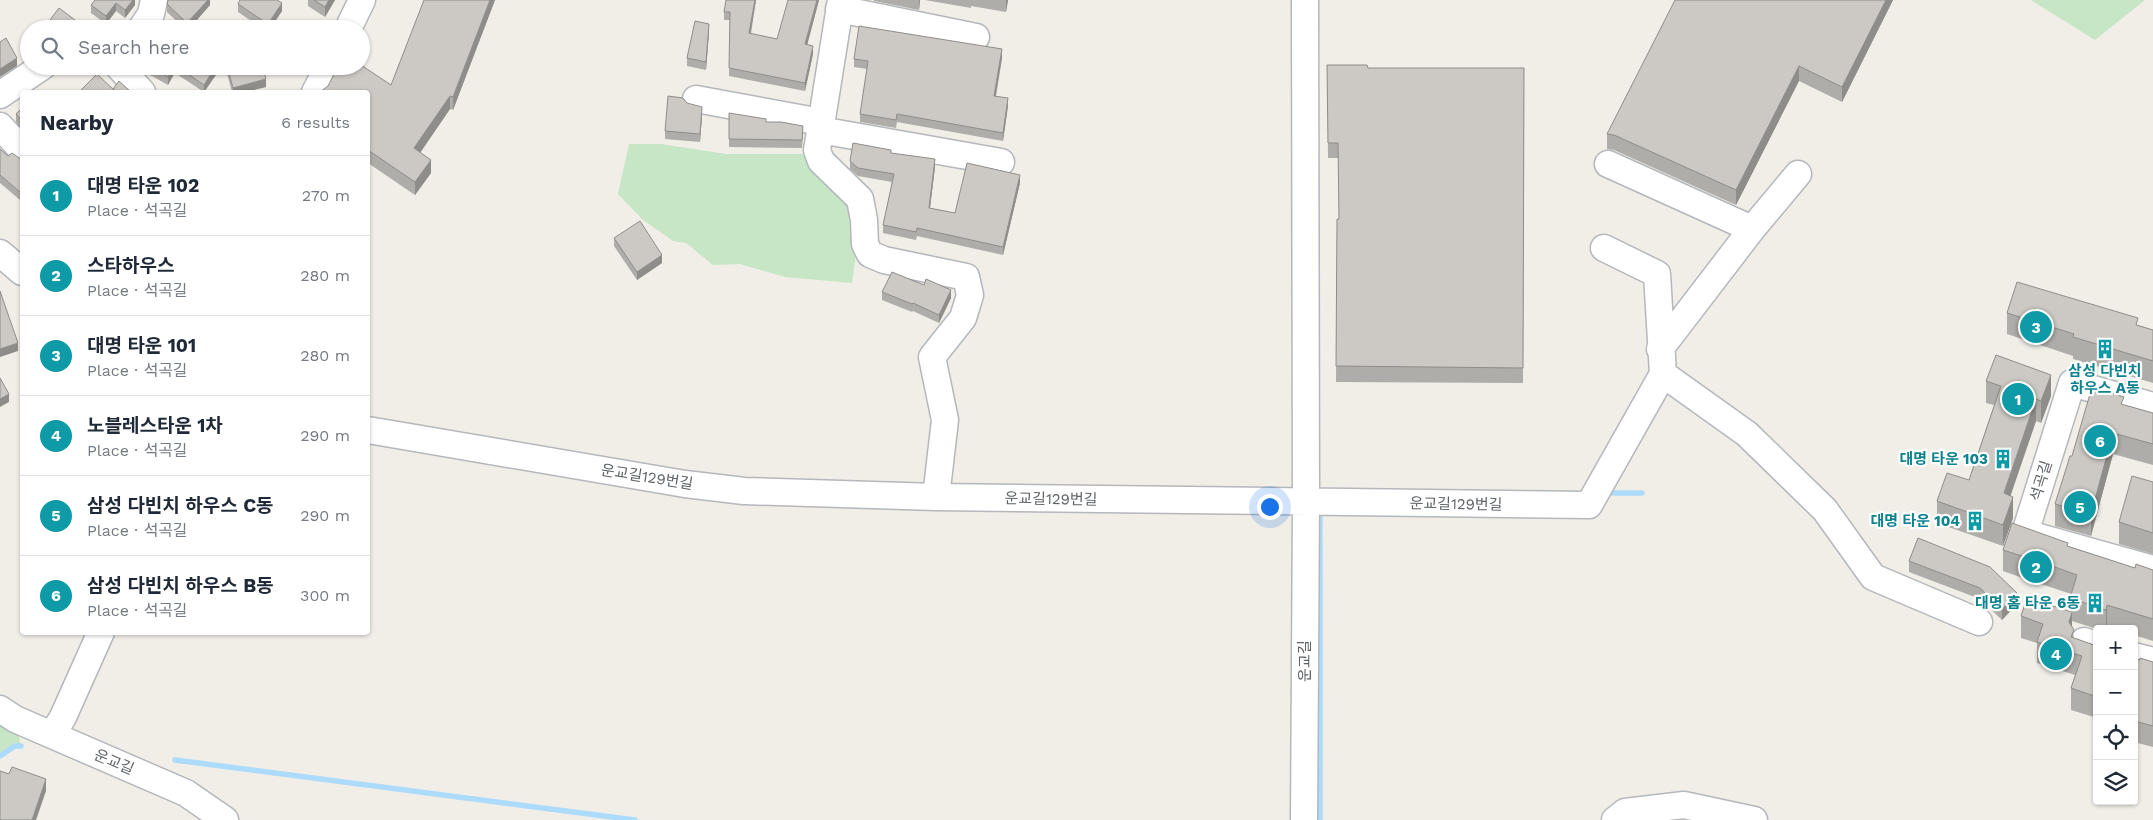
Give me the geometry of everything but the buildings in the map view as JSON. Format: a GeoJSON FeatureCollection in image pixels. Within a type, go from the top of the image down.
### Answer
{"type":"FeatureCollection","features":[{"type":"Feature","properties":{"kind":"street"},"geometry":{"type":"LineString","coordinates":[[147,20],[151,14],[154,0]]}},
{"type":"Feature","properties":{"kind":"street"},"geometry":{"type":"LineString","coordinates":[[352,20],[362,0]]}},
{"type":"Feature","properties":{"kind":"street","name":"운교길"},"geometry":{"type":"LineString","coordinates":[[1304,820],[1306,502],[1305,0]]}},
{"type":"Feature","properties":{"kind":"street"},"geometry":{"type":"LineString","coordinates":[[936,497],[945,420],[932,357],[963,318],[970,295],[966,277],[884,260],[870,254],[865,244],[864,220],[860,199],[821,161],[817,150],[840,4],[976,37]]}},
{"type":"Feature","properties":{"kind":"street"},"geometry":{"type":"LineString","coordinates":[[0,95],[30,75]]}},
{"type":"Feature","properties":{"kind":"street"},"geometry":{"type":"LineString","coordinates":[[126,75],[140,90]]}},
{"type":"Feature","properties":{"kind":"street"},"geometry":{"type":"LineString","coordinates":[[317,90],[324,75]]}},
{"type":"Feature","properties":{"kind":"street"},"geometry":{"type":"LineString","coordinates":[[696,99],[1001,162]]}},
{"type":"Feature","properties":{"kind":"street"},"geometry":{"type":"LineString","coordinates":[[0,126],[20,148]]}},
{"type":"Feature","properties":{"kind":"street"},"geometry":{"type":"LineString","coordinates":[[1608,164],[1752,229]]}},
{"type":"Feature","properties":{"kind":"street"},"geometry":{"type":"LineString","coordinates":[[1661,361],[1752,229],[1798,174]]}},
{"type":"Feature","properties":{"kind":"street"},"geometry":{"type":"LineString","coordinates":[[1604,248],[1658,274],[1661,361],[1754,441],[1825,510],[1873,577],[1979,622]]}},
{"type":"Feature","properties":{"kind":"street"},"geometry":{"type":"LineString","coordinates":[[0,253],[20,270]]}},
{"type":"Feature","properties":{"kind":"street","name":"운교길129번길"},"geometry":{"type":"LineString","coordinates":[[370,430],[676,482],[744,491],[936,497],[1589,505],[1661,361]]}},
{"type":"Feature","properties":{"kind":"street","name":"석곡길"},"geometry":{"type":"LineString","coordinates":[[2153,406],[2072,383],[2025,532],[2153,569]]}},
{"type":"Feature","properties":{"kind":"street"},"geometry":{"type":"LineString","coordinates":[[52,735],[63,717],[100,635]]}},
{"type":"Feature","properties":{"kind":"street"},"geometry":{"type":"LineString","coordinates":[[2138,657],[2153,662]]}},
{"type":"Feature","properties":{"kind":"street","name":"운교길"},"geometry":{"type":"LineString","coordinates":[[0,709],[15,719],[186,793],[225,820]]}},
{"type":"Feature","properties":{"kind":"street"},"geometry":{"type":"LineString","coordinates":[[1615,820],[1625,812],[1684,805],[1754,820]]}},
{"type":"Feature","properties":{"kind":"green space"},"geometry":{"type":"Polygon","coordinates":[[[2031,0],[2145,0],[2095,40],[2031,0]]]}},
{"type":"Feature","properties":{"kind":"green space"},"geometry":{"type":"Polygon","coordinates":[[[629,144],[661,144],[726,154],[809,154],[848,198],[859,232],[852,283],[785,277],[740,264],[713,265],[686,243],[673,241],[643,220],[618,194],[629,144]]]}},
{"type":"Feature","properties":{"kind":"green space"},"geometry":{"type":"Polygon","coordinates":[[[0,709],[15,719],[21,746],[15,746],[0,756],[0,709]]]}},
{"type":"Feature","properties":{"kind":"waterway"},"geometry":{"type":"LineString","coordinates":[[1606,493],[1642,493]]}},
{"type":"Feature","properties":{"kind":"waterway"},"geometry":{"type":"LineString","coordinates":[[1320,514],[1320,820]]}},
{"type":"Feature","properties":{"kind":"waterway"},"geometry":{"type":"LineString","coordinates":[[0,756],[15,746],[21,746]]}},
{"type":"Feature","properties":{"kind":"waterway"},"geometry":{"type":"LineString","coordinates":[[175,760],[635,820]]}},
{"type":"Feature","properties":{"kind":"place","name":"대명 타운 101"},"geometry":{"type":"Point","coordinates":[2036,327]}},
{"type":"Feature","properties":{"kind":"place","name":"삼성 다빈치 하우스 A동"},"geometry":{"type":"Point","coordinates":[2105,349]}},
{"type":"Feature","properties":{"kind":"place","name":"대명 타운 102"},"geometry":{"type":"Point","coordinates":[2018,399]}},
{"type":"Feature","properties":{"kind":"place","name":"삼성 다빈치 하우스 B동"},"geometry":{"type":"Point","coordinates":[2100,441]}},
{"type":"Feature","properties":{"kind":"place","name":"대명 타운 103"},"geometry":{"type":"Point","coordinates":[2003,459]}},
{"type":"Feature","properties":{"kind":"place","name":"삼성 다빈치 하우스 C동"},"geometry":{"type":"Point","coordinates":[2080,507]}},
{"type":"Feature","properties":{"kind":"place","name":"대명 타운 104"},"geometry":{"type":"Point","coordinates":[1975,521]}},
{"type":"Feature","properties":{"kind":"place","name":"스타하우스"},"geometry":{"type":"Point","coordinates":[2036,567]}},
{"type":"Feature","properties":{"kind":"place","name":"대명 홈 타운 6동"},"geometry":{"type":"Point","coordinates":[2095,603]}},
{"type":"Feature","properties":{"kind":"place","name":"노블레스타운 1차"},"geometry":{"type":"Point","coordinates":[2056,654]}}]}
